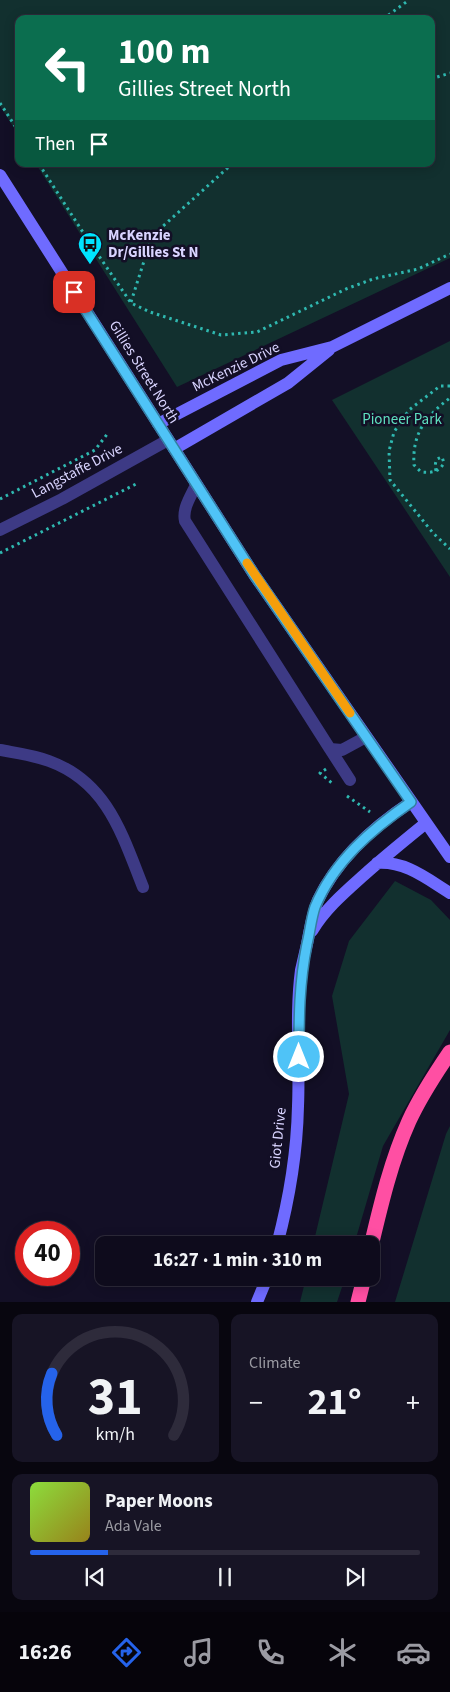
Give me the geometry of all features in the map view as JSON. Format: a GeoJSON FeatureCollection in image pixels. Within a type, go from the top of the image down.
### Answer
{"type":"FeatureCollection","features":[{"type":"Feature","properties":{"kind":"highway"},"geometry":{"type":"LineString","coordinates":[[374,1236],[392,1167],[410,1119],[450,1052]]}},
{"type":"Feature","properties":{"kind":"highway"},"geometry":{"type":"LineString","coordinates":[[392,1167],[425,1104],[450,1068]]}},
{"type":"Feature","properties":{"kind":"highway"},"geometry":{"type":"LineString","coordinates":[[358,1302],[362,1286]]}},
{"type":"Feature","properties":{"kind":"street","name":"Gillies Street North"},"geometry":{"type":"LineString","coordinates":[[0,175],[255,576],[450,857]]}},
{"type":"Feature","properties":{"kind":"street","name":"McKenzie Drive"},"geometry":{"type":"LineString","coordinates":[[158,424],[281,360],[332,347],[450,288]]}},
{"type":"Feature","properties":{"kind":"street","name":"McKenzie Drive"},"geometry":{"type":"LineString","coordinates":[[171,444],[288,383],[332,347]]}},
{"type":"Feature","properties":{"kind":"street","name":"Langstaffe Drive"},"geometry":{"type":"LineString","coordinates":[[0,530],[171,444]]}},
{"type":"Feature","properties":{"kind":"street"},"geometry":{"type":"LineString","coordinates":[[196,485],[186,506],[185,521],[350,780]]}},
{"type":"Feature","properties":{"kind":"street"},"geometry":{"type":"LineString","coordinates":[[330,749],[342,750],[366,737]]}},
{"type":"Feature","properties":{"kind":"street"},"geometry":{"type":"LineString","coordinates":[[0,750],[48,761],[76,774],[99,795],[120,827],[143,887]]}},
{"type":"Feature","properties":{"kind":"street","name":"Giot Drive"},"geometry":{"type":"LineString","coordinates":[[278,1236],[295,1157],[301,970],[314,909],[339,866],[351,851],[369,833],[411,802]]}},
{"type":"Feature","properties":{"kind":"street","name":"Giot Drive"},"geometry":{"type":"LineString","coordinates":[[307,943],[323,914],[341,895],[426,823]]}},
{"type":"Feature","properties":{"kind":"street"},"geometry":{"type":"LineString","coordinates":[[377,863],[405,866],[450,894]]}},
{"type":"Feature","properties":{"kind":"street"},"geometry":{"type":"LineString","coordinates":[[257,1302],[263,1286]]}},
{"type":"Feature","properties":{"kind":"path"},"geometry":{"type":"LineString","coordinates":[[388,15],[409,0]]}},
{"type":"Feature","properties":{"kind":"path"},"geometry":{"type":"LineString","coordinates":[[435,78],[450,73]]}},
{"type":"Feature","properties":{"kind":"path"},"geometry":{"type":"LineString","coordinates":[[0,103],[15,126]]}},
{"type":"Feature","properties":{"kind":"path"},"geometry":{"type":"LineString","coordinates":[[41,167],[131,303],[150,312],[221,335],[257,332],[346,288],[373,279],[418,269],[450,254]]}},
{"type":"Feature","properties":{"kind":"path"},"geometry":{"type":"LineString","coordinates":[[131,303],[152,236],[229,167]]}},
{"type":"Feature","properties":{"kind":"path"},"geometry":{"type":"LineString","coordinates":[[450,386],[440,386],[409,410],[394,432],[389,451],[390,480],[433,533],[450,549]]}},
{"type":"Feature","properties":{"kind":"path"},"geometry":{"type":"LineString","coordinates":[[436,471],[430,473],[421,472],[414,465],[415,439],[434,409],[450,398]]}},
{"type":"Feature","properties":{"kind":"path"},"geometry":{"type":"LineString","coordinates":[[0,499],[95,450],[108,433]]}},
{"type":"Feature","properties":{"kind":"path"},"geometry":{"type":"LineString","coordinates":[[0,553],[136,484]]}},
{"type":"Feature","properties":{"kind":"green space"},"geometry":{"type":"Polygon","coordinates":[[[0,0],[450,0],[450,258],[177,387],[38,167],[435,167],[435,15],[15,15],[15,130],[0,106],[0,0]]]}},
{"type":"Feature","properties":{"kind":"green space","name":"Pioneer Park"},"geometry":{"type":"Polygon","coordinates":[[[450,341],[450,577],[332,400],[450,341]]]}},
{"type":"Feature","properties":{"kind":"green space"},"geometry":{"type":"Polygon","coordinates":[[[395,881],[431,900],[450,920],[450,1030],[383,1146],[357,1236],[315,1236],[349,1094],[332,996],[349,941],[395,881]]]}},
{"type":"Feature","properties":{"kind":"green space"},"geometry":{"type":"Polygon","coordinates":[[[450,1126],[450,1302],[395,1302],[446,1134],[450,1126]]]}},
{"type":"Feature","properties":{"kind":"green space"},"geometry":{"type":"Polygon","coordinates":[[[304,1286],[342,1286],[337,1302],[300,1302],[304,1286]]]}},
{"type":"Feature","properties":{"kind":"slow traffic"},"geometry":{"type":"LineString","coordinates":[[247,563],[350,713]]}},
{"type":"Feature","properties":{"kind":"place","name":"McKenzie Dr/Gillies St N"},"geometry":{"type":"Point","coordinates":[90,265]}},
{"type":"Feature","properties":{"kind":"route"},"geometry":{"type":"LineString","coordinates":[[74,292],[255,576],[411,802],[377,827],[351,851],[327,884],[314,909],[301,970],[299,1057]]}}]}
